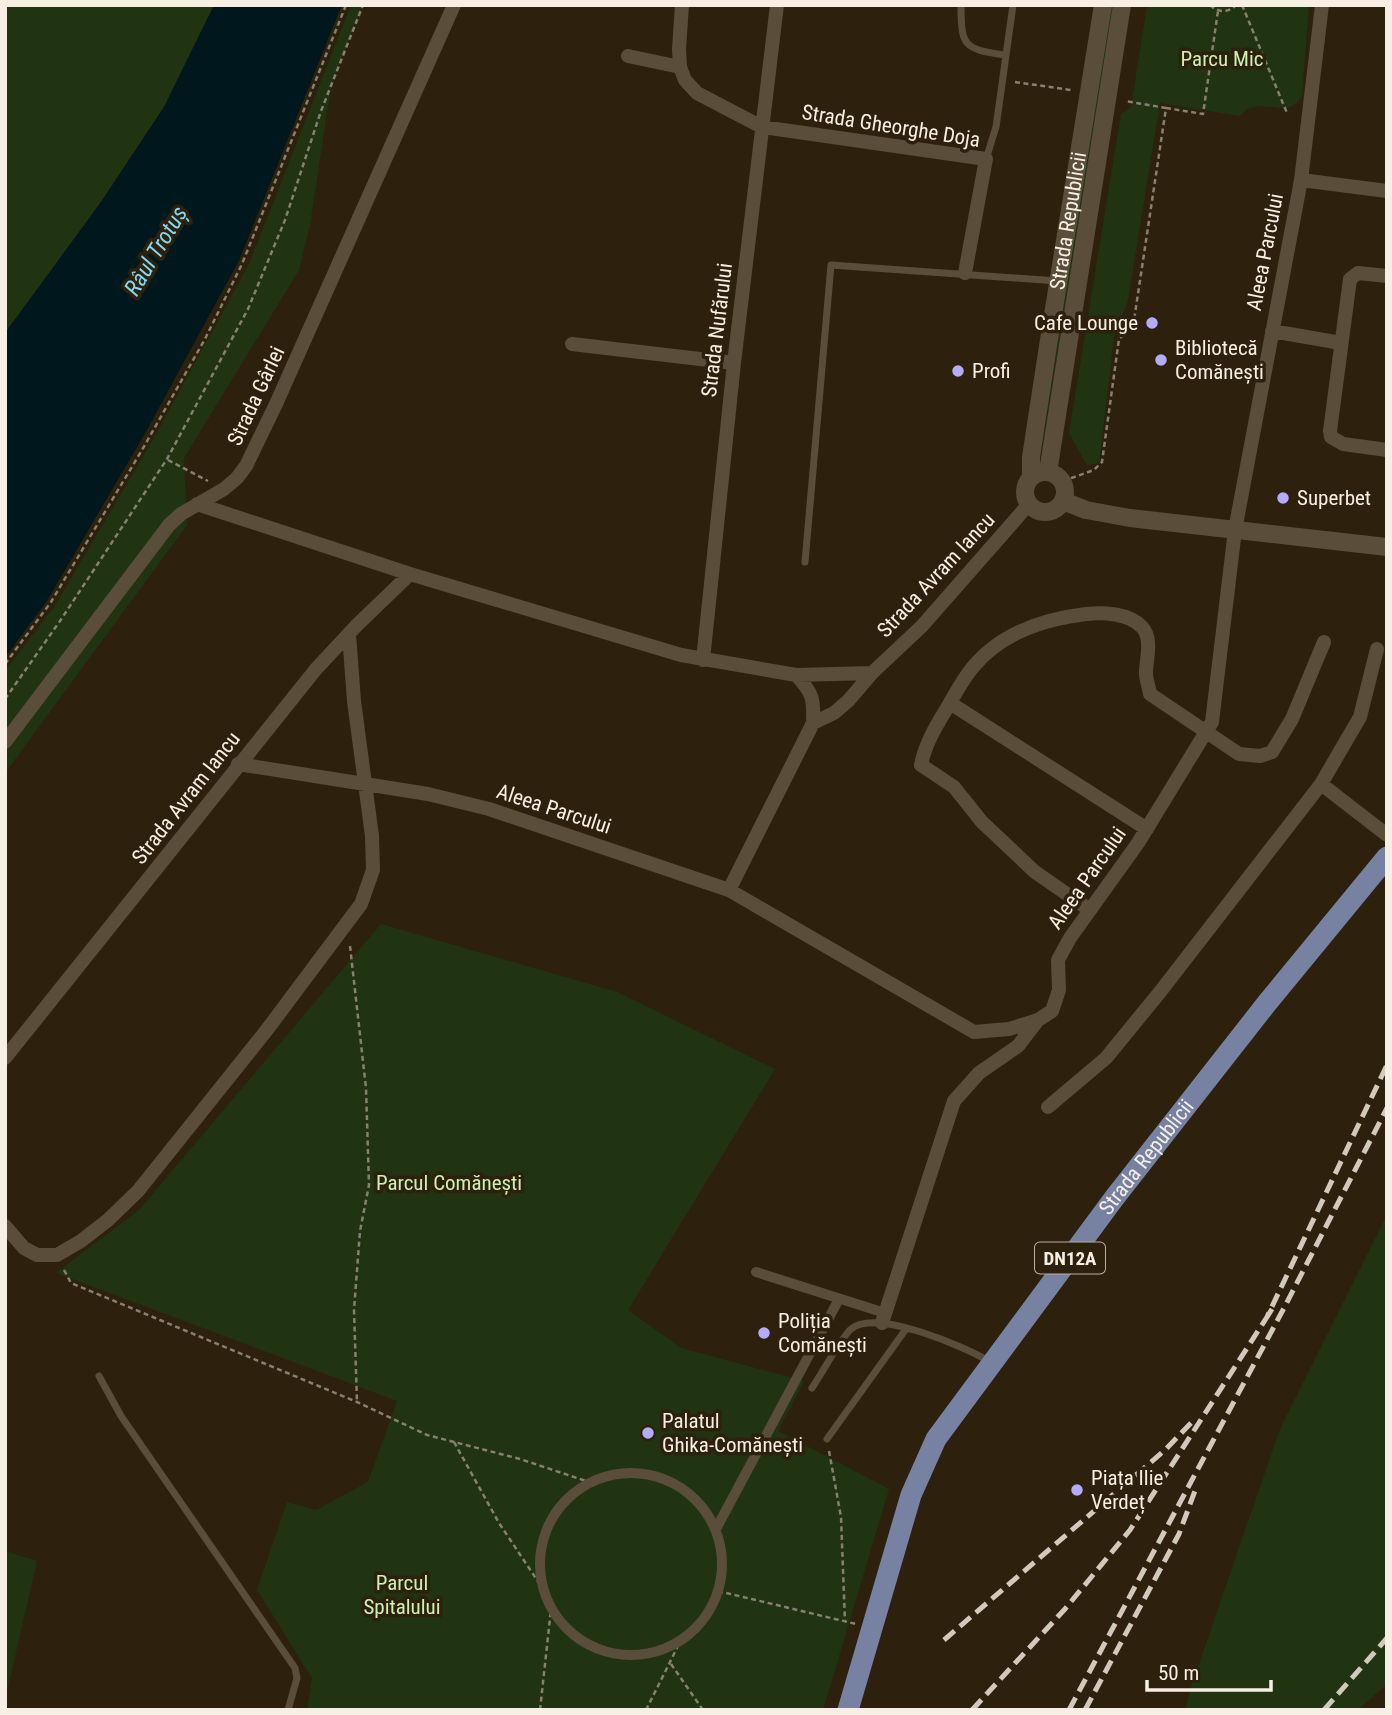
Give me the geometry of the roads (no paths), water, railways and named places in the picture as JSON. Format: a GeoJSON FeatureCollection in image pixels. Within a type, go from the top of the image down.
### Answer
{"type":"FeatureCollection","features":[{"type":"Feature","properties":{"kind":"main road","name":"Strada Republicii"},"geometry":{"type":"LineString","coordinates":[[848,1710],[911,1495],[926,1457],[946,1423],[1183,1109],[1387,857]]}},
{"type":"Feature","properties":{"kind":"street","name":"Strada Gârlei"},"geometry":{"type":"LineString","coordinates":[[5,742],[169,525],[197,504],[224,489],[246,466],[454,5]]}},
{"type":"Feature","properties":{"kind":"street"},"geometry":{"type":"LineString","coordinates":[[628,56],[680,67],[682,5]]}},
{"type":"Feature","properties":{"kind":"street","name":"Strada Nufărului"},"geometry":{"type":"LineString","coordinates":[[703,660],[734,363],[777,5]]}},
{"type":"Feature","properties":{"kind":"street","name":"Strada Republicii"},"geometry":{"type":"LineString","coordinates":[[1047,477],[1031,457],[1102,5]]}},
{"type":"Feature","properties":{"kind":"street","name":"Strada Republicii"},"geometry":{"type":"LineString","coordinates":[[1047,477],[1122,5]]}},
{"type":"Feature","properties":{"kind":"street","name":"Aleea Parcului"},"geometry":{"type":"LineString","coordinates":[[238,764],[428,794],[489,809],[729,890],[974,1032],[1009,1029],[1038,1020],[1052,1011],[1059,990],[1058,960],[1147,829],[1212,722],[1235,530],[1301,180],[1322,5]]}},
{"type":"Feature","properties":{"kind":"street","name":"Strada Gheorghe Doja"},"geometry":{"type":"LineString","coordinates":[[680,67],[685,80],[697,93],[762,127],[986,159],[965,273]]}},
{"type":"Feature","properties":{"kind":"street"},"geometry":{"type":"LineString","coordinates":[[1301,180],[1387,191]]}},
{"type":"Feature","properties":{"kind":"street"},"geometry":{"type":"LineString","coordinates":[[1387,276],[1358,273],[1350,279],[1331,437],[1343,444],[1387,450]]}},
{"type":"Feature","properties":{"kind":"street"},"geometry":{"type":"LineString","coordinates":[[1272,331],[1341,343]]}},
{"type":"Feature","properties":{"kind":"street"},"geometry":{"type":"LineString","coordinates":[[572,344],[734,363]]}},
{"type":"Feature","properties":{"kind":"street"},"geometry":{"type":"LineString","coordinates":[[1047,477],[1065,495],[1063,501],[1047,512],[1034,509],[1029,504],[1025,488],[1047,477]]}},
{"type":"Feature","properties":{"kind":"street"},"geometry":{"type":"LineString","coordinates":[[1063,501],[1086,510],[1121,517],[1387,547]]}},
{"type":"Feature","properties":{"kind":"street"},"geometry":{"type":"LineString","coordinates":[[197,504],[410,574],[703,660],[796,676],[872,673]]}},
{"type":"Feature","properties":{"kind":"street","name":"Strada Avram Iancu"},"geometry":{"type":"LineString","coordinates":[[813,723],[834,713],[855,694],[872,673],[922,626],[1029,504]]}},
{"type":"Feature","properties":{"kind":"street","name":"Strada Avram Iancu"},"geometry":{"type":"LineString","coordinates":[[5,1058],[316,669],[410,574]]}},
{"type":"Feature","properties":{"kind":"street"},"geometry":{"type":"LineString","coordinates":[[1090,910],[1035,872],[982,822],[954,787],[921,765],[924,751],[974,666],[1001,642],[1027,627],[1062,617],[1102,612],[1127,618],[1142,627],[1148,643],[1146,675],[1150,694],[1239,754],[1260,757],[1272,752],[1292,719],[1324,642]]}},
{"type":"Feature","properties":{"kind":"street"},"geometry":{"type":"LineString","coordinates":[[5,1226],[24,1248],[37,1255],[57,1255],[108,1220],[138,1191],[266,1031],[361,904],[373,870],[372,836],[354,701],[349,634]]}},
{"type":"Feature","properties":{"kind":"street"},"geometry":{"type":"LineString","coordinates":[[1048,1107],[1106,1058],[1321,783],[1360,717],[1377,649]]}},
{"type":"Feature","properties":{"kind":"street"},"geometry":{"type":"LineString","coordinates":[[729,890],[813,723],[814,701],[808,689],[796,676]]}},
{"type":"Feature","properties":{"kind":"street"},"geometry":{"type":"LineString","coordinates":[[950,703],[1147,829]]}},
{"type":"Feature","properties":{"kind":"street"},"geometry":{"type":"LineString","coordinates":[[1321,783],[1387,835]]}},
{"type":"Feature","properties":{"kind":"street"},"geometry":{"type":"LineString","coordinates":[[756,1272],[839,1298],[884,1318],[954,1101],[979,1073],[1018,1046],[1038,1020]]}},
{"type":"Feature","properties":{"kind":"street"},"geometry":{"type":"LineString","coordinates":[[716,1529],[699,1502],[674,1482],[646,1473],[617,1472],[589,1482],[565,1499],[548,1523],[540,1552],[540,1581],[551,1609],[569,1632],[594,1648],[613,1653],[652,1653],[681,1640],[704,1619],[718,1591],[722,1559],[716,1529],[839,1298]]}},
{"type":"Feature","properties":{"kind":"lane"},"geometry":{"type":"LineString","coordinates":[[961,5],[963,39],[970,47],[981,52],[1004,55]]}},
{"type":"Feature","properties":{"kind":"lane"},"geometry":{"type":"LineString","coordinates":[[986,159],[996,127],[1013,5]]}},
{"type":"Feature","properties":{"kind":"lane"},"geometry":{"type":"LineString","coordinates":[[805,562],[831,265],[1058,281]]}},
{"type":"Feature","properties":{"kind":"lane"},"geometry":{"type":"LineString","coordinates":[[812,1388],[851,1329],[864,1322],[884,1318],[906,1329],[970,1349],[991,1363]]}},
{"type":"Feature","properties":{"kind":"lane"},"geometry":{"type":"LineString","coordinates":[[827,1439],[906,1329]]}},
{"type":"Feature","properties":{"kind":"lane"},"geometry":{"type":"LineString","coordinates":[[99,1376],[121,1416],[295,1668],[297,1678],[288,1710]]}},
{"type":"Feature","properties":{"kind":"water","name":"Râul Trotuș"},"geometry":{"type":"Polygon","coordinates":[[[214,5],[342,5],[239,261],[146,432],[47,601],[5,658],[5,333],[101,202],[164,107],[214,5]]]}},
{"type":"Feature","properties":{"kind":"railway"},"geometry":{"type":"LineString","coordinates":[[1272,1309],[1267,1317],[1387,1065]]}},
{"type":"Feature","properties":{"kind":"railway"},"geometry":{"type":"LineString","coordinates":[[1069,1710],[1284,1308],[1387,1108]]}},
{"type":"Feature","properties":{"kind":"railway"},"geometry":{"type":"LineString","coordinates":[[972,1710],[1065,1609],[1130,1530],[1267,1317]]}},
{"type":"Feature","properties":{"kind":"railway"},"geometry":{"type":"LineString","coordinates":[[944,1640],[1165,1450],[1191,1423]]}},
{"type":"Feature","properties":{"kind":"railway"},"geometry":{"type":"LineString","coordinates":[[1085,1710],[1179,1534],[1196,1488]]}},
{"type":"Feature","properties":{"kind":"railway"},"geometry":{"type":"LineString","coordinates":[[1324,1710],[1387,1638]]}},
{"type":"Feature","properties":{"kind":"place","name":"Cafe Lounge"},"geometry":{"type":"Point","coordinates":[1152,323]}},
{"type":"Feature","properties":{"kind":"place","name":"Bibliotecă Comănești"},"geometry":{"type":"Point","coordinates":[1161,360]}},
{"type":"Feature","properties":{"kind":"place","name":"Profi"},"geometry":{"type":"Point","coordinates":[958,371]}},
{"type":"Feature","properties":{"kind":"place","name":"Superbet"},"geometry":{"type":"Point","coordinates":[1283,498]}},
{"type":"Feature","properties":{"kind":"place","name":"Poliția Comănești"},"geometry":{"type":"Point","coordinates":[764,1333]}},
{"type":"Feature","properties":{"kind":"place","name":"Palatul Ghika-Comănești"},"geometry":{"type":"Point","coordinates":[648,1433]}},
{"type":"Feature","properties":{"kind":"place","name":"Piața Ilie Verdeț"},"geometry":{"type":"Point","coordinates":[1077,1490]}},
{"type":"Feature","properties":{"kind":"park label","name":"Parcu Mic"},"geometry":{"type":"Point","coordinates":[1222,59]}},
{"type":"Feature","properties":{"kind":"park label","name":"Parcul Comănești"},"geometry":{"type":"Point","coordinates":[449,1183]}},
{"type":"Feature","properties":{"kind":"park label","name":"Parcul Spitalului"},"geometry":{"type":"Point","coordinates":[402,1595]}}]}
